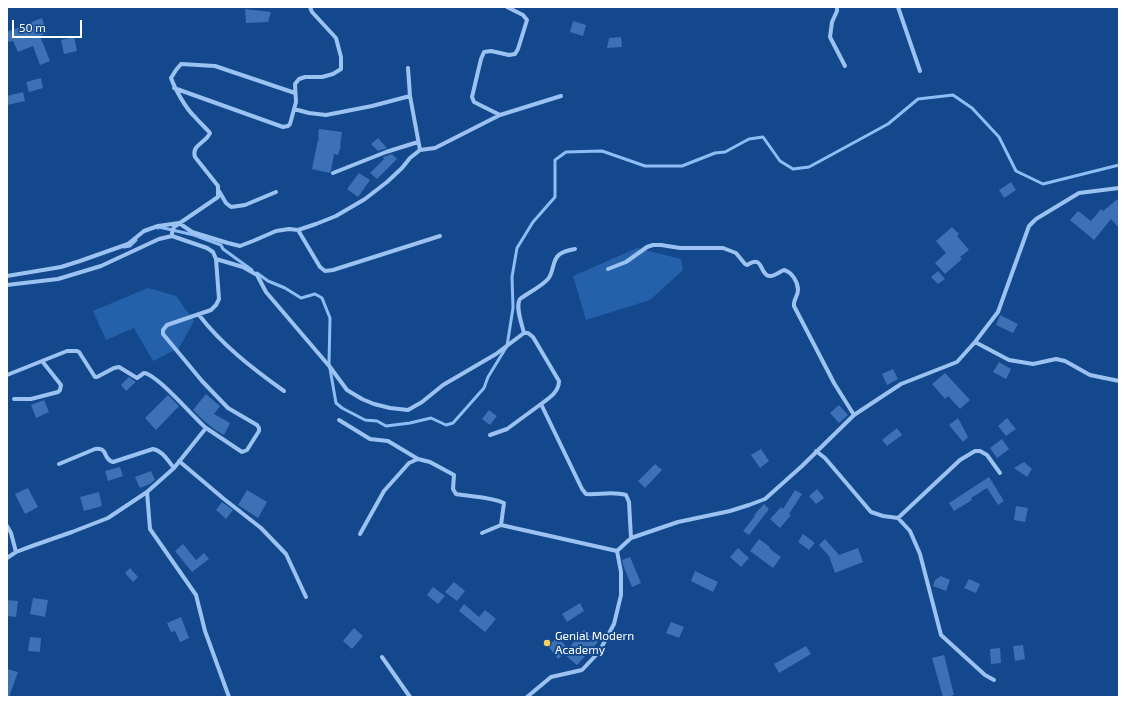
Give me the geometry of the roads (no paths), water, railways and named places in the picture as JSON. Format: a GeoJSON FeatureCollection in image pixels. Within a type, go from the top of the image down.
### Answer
{"type":"FeatureCollection","features":[{"type":"Feature","properties":{"kind":"street"},"geometry":{"type":"LineString","coordinates":[[174,88],[283,127],[288,126],[290,124],[294,109],[296,94],[295,84],[299,79],[305,77],[322,77],[333,74],[341,69],[341,57],[336,38],[312,12],[310,7]]}},
{"type":"Feature","properties":{"kind":"street"},"geometry":{"type":"LineString","coordinates":[[500,115],[474,102],[472,97],[484,52],[491,51],[509,55],[515,54],[518,49],[527,20],[523,15],[507,7]]}},
{"type":"Feature","properties":{"kind":"street"},"geometry":{"type":"LineString","coordinates":[[837,7],[837,11],[832,22],[830,37],[845,66]]}},
{"type":"Feature","properties":{"kind":"street"},"geometry":{"type":"LineString","coordinates":[[898,7],[920,71]]}},
{"type":"Feature","properties":{"kind":"street"},"geometry":{"type":"LineString","coordinates":[[172,234],[174,227],[218,197],[218,186],[195,157],[194,152],[195,148],[208,138],[210,133],[194,116],[174,88],[171,78],[181,64],[215,66],[296,94]]}},
{"type":"Feature","properties":{"kind":"street"},"geometry":{"type":"LineString","coordinates":[[408,68],[410,96],[420,150]]}},
{"type":"Feature","properties":{"kind":"street"},"geometry":{"type":"LineString","coordinates":[[294,109],[326,115],[372,106],[410,96]]}},
{"type":"Feature","properties":{"kind":"street"},"geometry":{"type":"LineString","coordinates":[[7,276],[61,267],[80,261],[128,244],[144,231],[158,226],[179,223],[192,232],[228,244],[240,246],[276,231],[288,229],[298,230],[336,216],[364,199],[387,182],[410,158],[420,150],[435,148],[500,115],[561,96]]}},
{"type":"Feature","properties":{"kind":"street"},"geometry":{"type":"LineString","coordinates":[[333,173],[386,152],[418,142]]}},
{"type":"Feature","properties":{"kind":"street"},"geometry":{"type":"LineString","coordinates":[[617,551],[631,538],[678,522],[730,511],[765,499],[802,466],[854,415],[901,384],[957,362],[998,312],[1029,226],[1036,219],[1079,193],[1119,188]]}},
{"type":"Feature","properties":{"kind":"street"},"geometry":{"type":"LineString","coordinates":[[218,191],[226,203],[231,207],[245,205],[276,192]]}},
{"type":"Feature","properties":{"kind":"street"},"geometry":{"type":"LineString","coordinates":[[298,230],[320,267],[325,271],[338,269],[440,236]]}},
{"type":"Feature","properties":{"kind":"street"},"geometry":{"type":"LineString","coordinates":[[7,285],[58,279],[101,266],[172,234],[207,248],[213,252],[216,259],[218,299],[216,305],[211,310],[167,325],[163,330],[163,334],[202,381],[228,408],[258,425],[259,431],[247,450],[240,452],[206,428],[161,384],[146,373],[137,378],[119,367],[114,368],[97,378],[77,351],[67,351],[7,375]]}},
{"type":"Feature","properties":{"kind":"street"},"geometry":{"type":"LineString","coordinates":[[608,269],[626,262],[646,247],[661,245],[680,248],[723,248],[736,253],[747,265],[754,261],[757,262],[760,264],[766,275],[772,276],[784,270],[787,271],[792,274],[798,290],[798,294],[794,301],[794,306],[834,383],[854,415]]}},
{"type":"Feature","properties":{"kind":"street"},"geometry":{"type":"LineString","coordinates":[[524,334],[518,302],[547,280],[552,272],[555,261],[560,254],[575,249]]}},
{"type":"Feature","properties":{"kind":"street"},"geometry":{"type":"LineString","coordinates":[[216,259],[243,267],[257,275],[266,292],[330,367],[347,390],[362,399],[390,408],[408,410],[422,402],[443,385],[496,354],[524,334],[528,334],[533,337],[559,381],[559,386],[556,391],[541,404],[507,430],[490,435]]}},
{"type":"Feature","properties":{"kind":"street"},"geometry":{"type":"LineString","coordinates":[[198,315],[207,326],[252,368],[284,391]]}},
{"type":"Feature","properties":{"kind":"street"},"geometry":{"type":"LineString","coordinates":[[974,342],[1009,360],[1033,364],[1056,360],[1065,361],[1090,375],[1119,381]]}},
{"type":"Feature","properties":{"kind":"street"},"geometry":{"type":"LineString","coordinates":[[14,399],[31,399],[58,392],[60,390],[61,384],[42,361]]}},
{"type":"Feature","properties":{"kind":"street"},"geometry":{"type":"LineString","coordinates":[[541,404],[582,489],[586,494],[618,493],[626,495],[629,502],[631,538]]}},
{"type":"Feature","properties":{"kind":"street"},"geometry":{"type":"LineString","coordinates":[[339,420],[370,439],[388,441],[418,459],[430,462],[454,475],[453,489],[456,494],[499,500],[504,503],[501,525]]}},
{"type":"Feature","properties":{"kind":"street"},"geometry":{"type":"LineString","coordinates":[[7,558],[16,552],[108,518],[147,492],[174,468],[206,428]]}},
{"type":"Feature","properties":{"kind":"street"},"geometry":{"type":"LineString","coordinates":[[59,464],[99,448],[105,452],[107,459],[113,462],[153,449],[162,453],[174,468]]}},
{"type":"Feature","properties":{"kind":"street"},"geometry":{"type":"LineString","coordinates":[[816,451],[825,458],[871,512],[883,516],[898,518],[910,531],[920,554],[941,635],[985,676],[994,680]]}},
{"type":"Feature","properties":{"kind":"street"},"geometry":{"type":"LineString","coordinates":[[898,518],[960,460],[975,451],[980,451],[987,455],[1000,473]]}},
{"type":"Feature","properties":{"kind":"street"},"geometry":{"type":"LineString","coordinates":[[360,534],[384,491],[409,463],[418,459]]}},
{"type":"Feature","properties":{"kind":"street"},"geometry":{"type":"LineString","coordinates":[[179,462],[261,528],[286,554],[306,596]]}},
{"type":"Feature","properties":{"kind":"street"},"geometry":{"type":"LineString","coordinates":[[147,492],[150,529],[196,594],[205,631],[229,697]]}},
{"type":"Feature","properties":{"kind":"street"},"geometry":{"type":"LineString","coordinates":[[482,533],[501,525],[617,551]]}},
{"type":"Feature","properties":{"kind":"street"},"geometry":{"type":"LineString","coordinates":[[7,526],[16,552]]}},
{"type":"Feature","properties":{"kind":"street"},"geometry":{"type":"LineString","coordinates":[[527,697],[551,677],[582,670],[599,652],[614,624],[621,595],[621,572],[617,551]]}},
{"type":"Feature","properties":{"kind":"street"},"geometry":{"type":"LineString","coordinates":[[382,657],[410,697]]}},
{"type":"Feature","properties":{"kind":"waterway"},"geometry":{"type":"LineString","coordinates":[[257,273],[268,281],[285,288],[301,298],[315,294],[322,298],[330,318],[329,363],[336,403],[342,408],[365,420],[377,421],[386,426],[410,423],[431,418],[446,425],[453,423],[484,388],[488,377],[507,346],[513,308],[512,277],[517,248],[533,222],[555,197],[555,160],[566,152],[602,151],[645,166],[682,166],[715,153],[725,152],[749,139],[763,137],[780,161],[793,169],[809,167],[888,124],[918,99],[953,95],[972,108],[999,137],[1016,171],[1043,184],[1119,165]]}},
{"type":"Feature","properties":{"kind":"waterway"},"geometry":{"type":"LineString","coordinates":[[158,228],[194,235],[221,245],[223,249],[252,270]]}},
{"type":"Feature","properties":{"kind":"waterway"},"geometry":{"type":"LineString","coordinates":[[124,247],[130,246],[136,240]]}},
{"type":"Feature","properties":{"kind":"place","name":"Genial Modern Academy"},"geometry":{"type":"Point","coordinates":[547,643]}}]}
